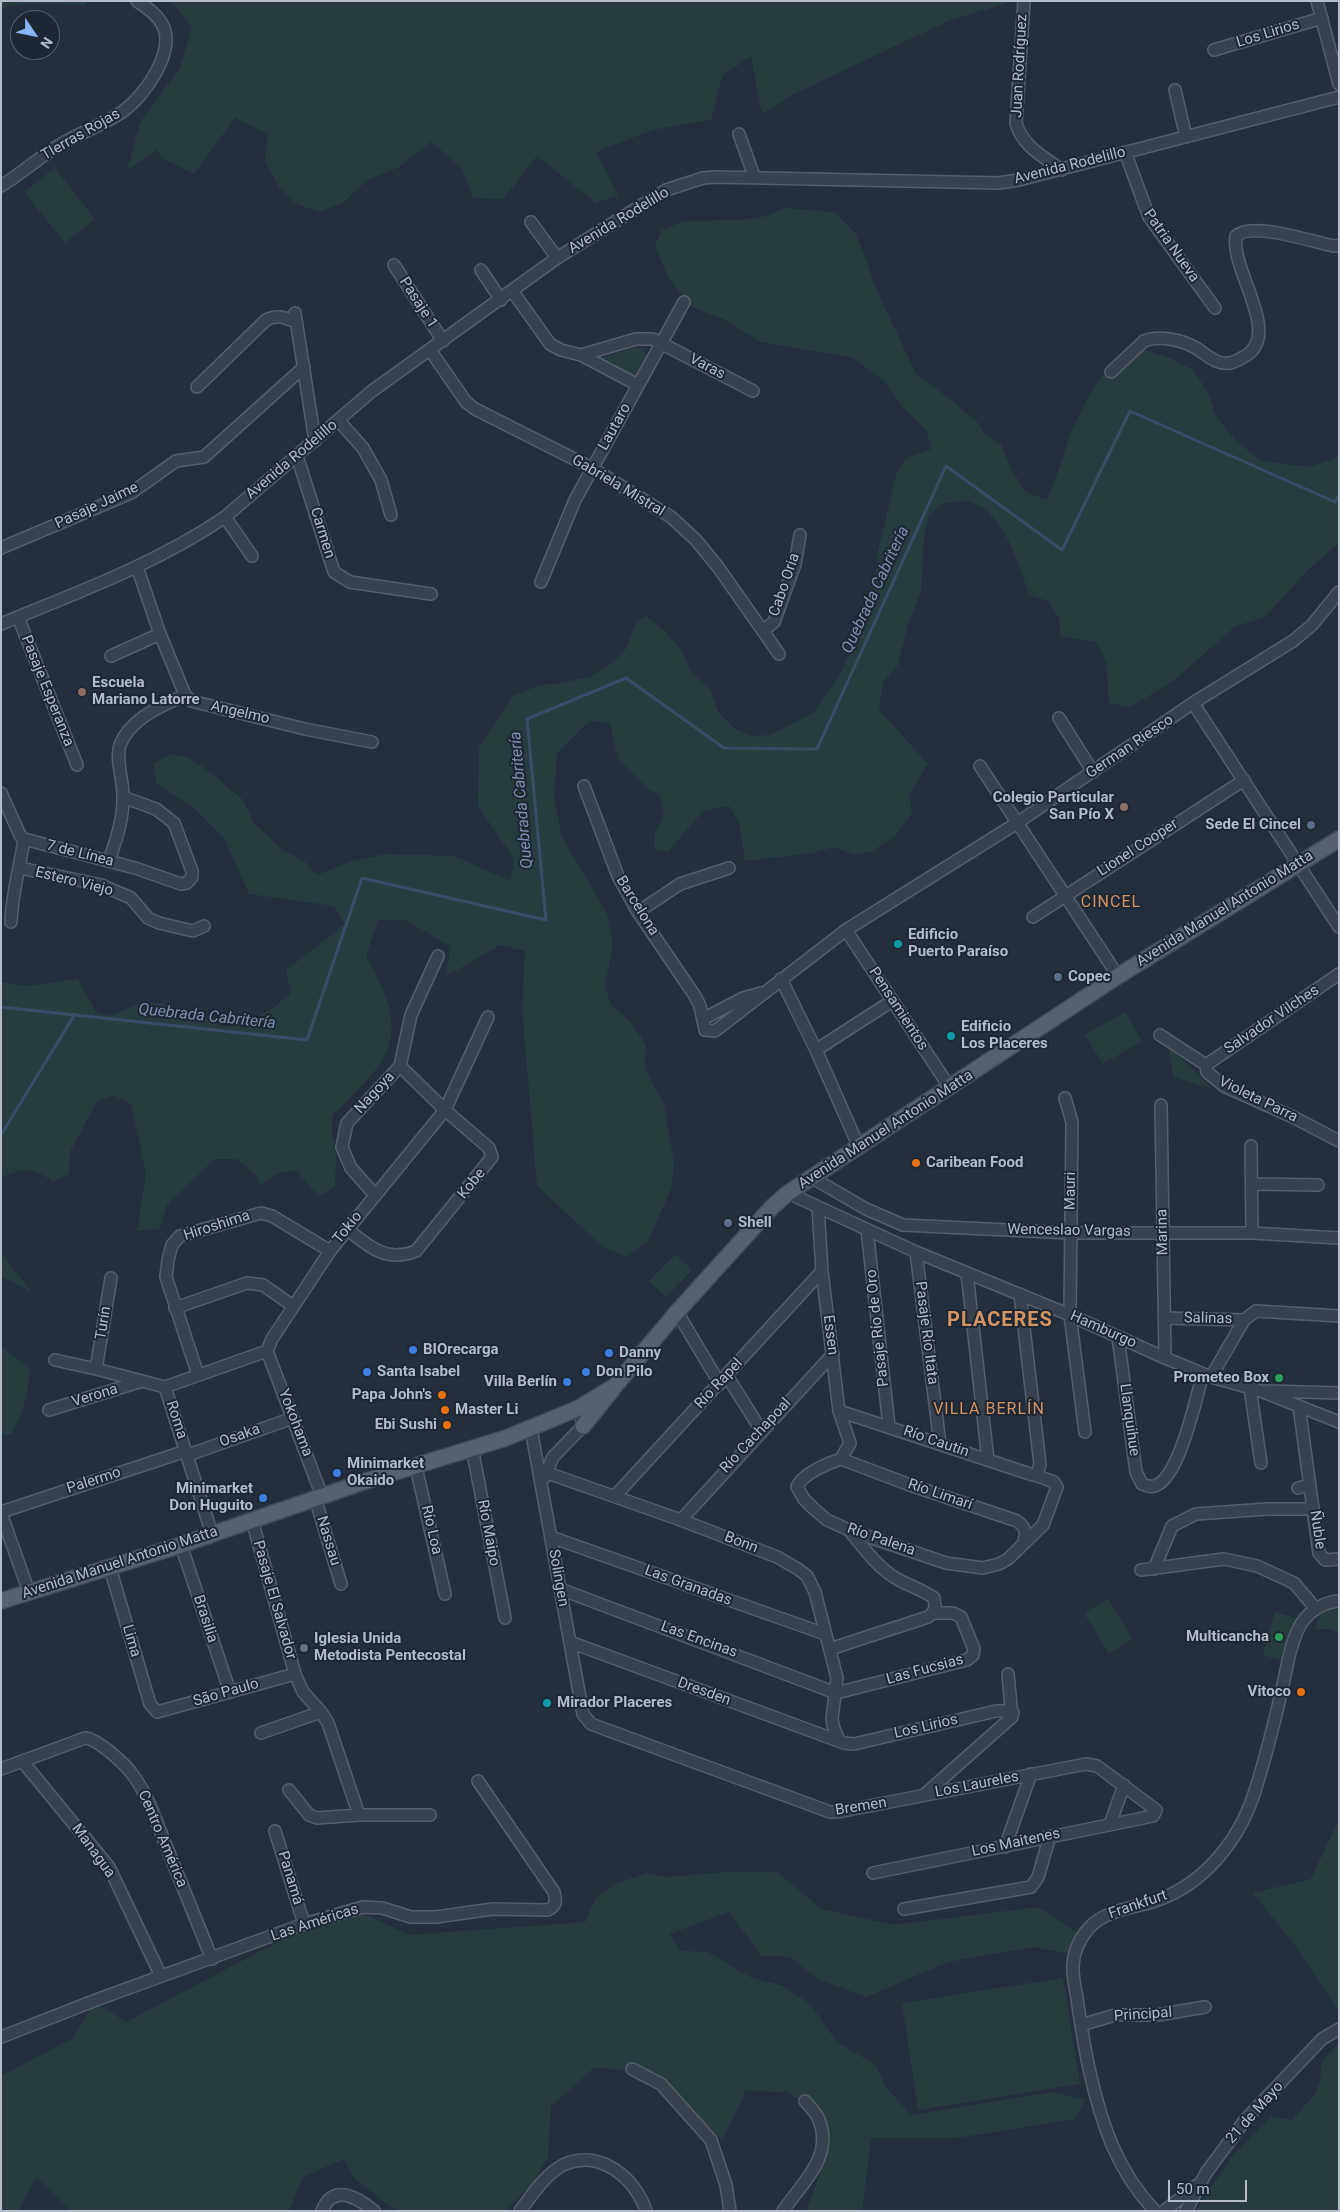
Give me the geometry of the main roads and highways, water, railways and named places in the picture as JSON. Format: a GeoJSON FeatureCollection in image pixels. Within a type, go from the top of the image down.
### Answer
{"type":"FeatureCollection","features":[{"type":"Feature","properties":{"kind":"main road","name":"Avenida Manuel Antonio Matta"},"geometry":{"type":"LineString","coordinates":[[1,1601],[110,1568],[318,1497],[416,1467],[531,1428],[579,1408],[615,1386],[677,1312],[772,1207],[788,1193],[1118,976],[1297,863],[1339,839]]}},
{"type":"Feature","properties":{"kind":"main road"},"geometry":{"type":"LineString","coordinates":[[583,1426],[615,1386]]}},
{"type":"Feature","properties":{"kind":"waterway","name":"Quebrada Cabritería"},"geometry":{"type":"LineString","coordinates":[[1,1007],[307,1040],[362,878],[546,920],[527,719],[626,678],[724,748],[817,749],[946,466],[1062,550],[1130,411],[1335,502],[1339,495]]}},
{"type":"Feature","properties":{"kind":"waterway"},"geometry":{"type":"LineString","coordinates":[[1,1135],[75,1014]]}},
{"type":"Feature","properties":{"kind":"place","name":"Escuela Mariano Latorre"},"geometry":{"type":"Point","coordinates":[82,692]}},
{"type":"Feature","properties":{"kind":"place","name":"Colegio Particular San Pío X"},"geometry":{"type":"Point","coordinates":[1124,807]}},
{"type":"Feature","properties":{"kind":"place","name":"Sede El Cincel"},"geometry":{"type":"Point","coordinates":[1311,825]}},
{"type":"Feature","properties":{"kind":"place","name":"Edificio Puerto Paraíso"},"geometry":{"type":"Point","coordinates":[898,944]}},
{"type":"Feature","properties":{"kind":"place","name":"Copec"},"geometry":{"type":"Point","coordinates":[1058,977]}},
{"type":"Feature","properties":{"kind":"place","name":"Edificio Los Placeres"},"geometry":{"type":"Point","coordinates":[951,1036]}},
{"type":"Feature","properties":{"kind":"place","name":"Caribean Food"},"geometry":{"type":"Point","coordinates":[916,1163]}},
{"type":"Feature","properties":{"kind":"place","name":"Shell"},"geometry":{"type":"Point","coordinates":[728,1223]}},
{"type":"Feature","properties":{"kind":"place","name":"BIOrecarga"},"geometry":{"type":"Point","coordinates":[413,1350]}},
{"type":"Feature","properties":{"kind":"place","name":"Danny"},"geometry":{"type":"Point","coordinates":[609,1353]}},
{"type":"Feature","properties":{"kind":"place","name":"Santa Isabel"},"geometry":{"type":"Point","coordinates":[367,1372]}},
{"type":"Feature","properties":{"kind":"place","name":"Don Pilo"},"geometry":{"type":"Point","coordinates":[586,1372]}},
{"type":"Feature","properties":{"kind":"place","name":"Prometeo Box"},"geometry":{"type":"Point","coordinates":[1279,1378]}},
{"type":"Feature","properties":{"kind":"place","name":"Villa Berlín"},"geometry":{"type":"Point","coordinates":[567,1382]}},
{"type":"Feature","properties":{"kind":"place","name":"Papa John's"},"geometry":{"type":"Point","coordinates":[442,1395]}},
{"type":"Feature","properties":{"kind":"place","name":"Master Li"},"geometry":{"type":"Point","coordinates":[445,1410]}},
{"type":"Feature","properties":{"kind":"place","name":"Ebi Sushi"},"geometry":{"type":"Point","coordinates":[447,1425]}},
{"type":"Feature","properties":{"kind":"place","name":"Minimarket Okaido"},"geometry":{"type":"Point","coordinates":[337,1473]}},
{"type":"Feature","properties":{"kind":"place","name":"Minimarket Don Huguito"},"geometry":{"type":"Point","coordinates":[263,1498]}},
{"type":"Feature","properties":{"kind":"place","name":"Multicancha"},"geometry":{"type":"Point","coordinates":[1279,1637]}},
{"type":"Feature","properties":{"kind":"place","name":"Iglesia Unida Metodista Pentecostal"},"geometry":{"type":"Point","coordinates":[304,1648]}},
{"type":"Feature","properties":{"kind":"place","name":"Vitoco"},"geometry":{"type":"Point","coordinates":[1301,1692]}},
{"type":"Feature","properties":{"kind":"place","name":"Mirador Placeres"},"geometry":{"type":"Point","coordinates":[547,1703]}},
{"type":"Feature","properties":{"kind":"district","name":"CINCEL"},"geometry":{"type":"Point","coordinates":[1111,903]}},
{"type":"Feature","properties":{"kind":"district","name":"PLACERES"},"geometry":{"type":"Point","coordinates":[1000,1321]}},
{"type":"Feature","properties":{"kind":"district","name":"VILLA BERLÍN"},"geometry":{"type":"Point","coordinates":[989,1410]}}]}
